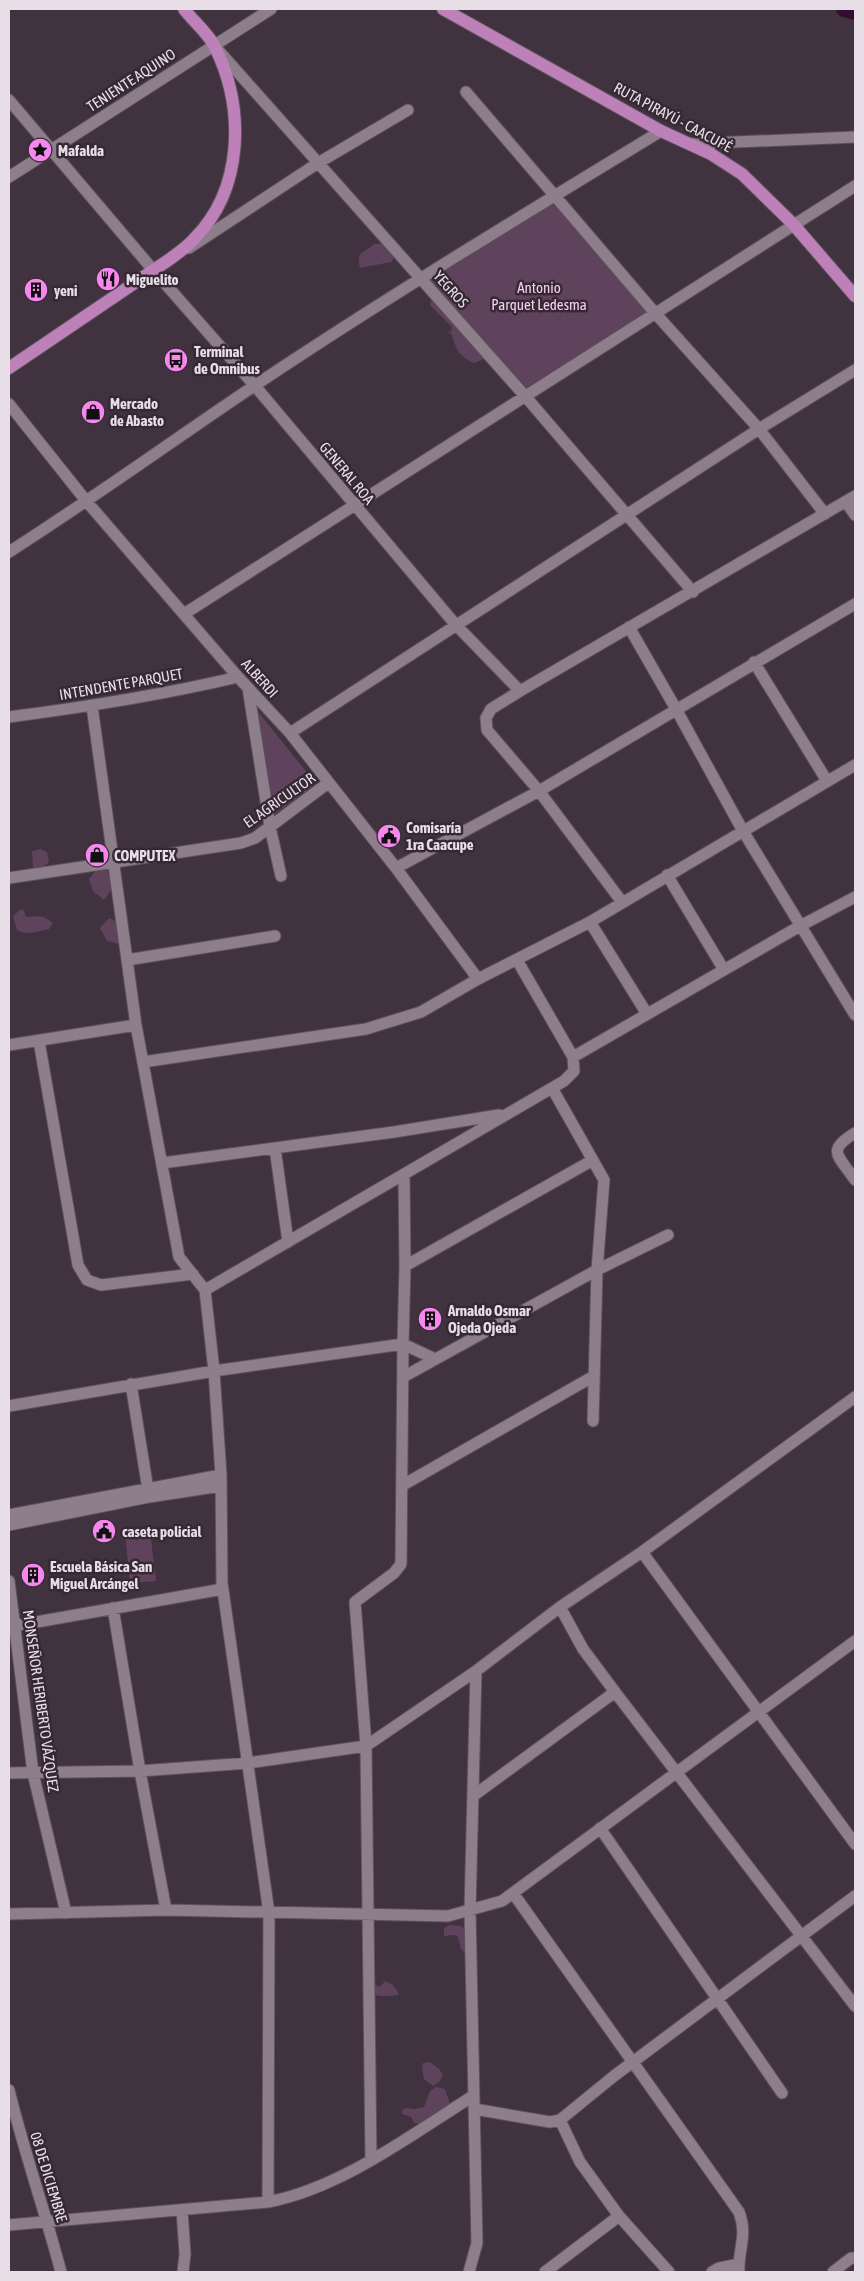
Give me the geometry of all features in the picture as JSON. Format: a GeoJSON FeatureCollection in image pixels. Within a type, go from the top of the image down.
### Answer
{"type":"FeatureCollection","features":[{"type":"Feature","properties":{"kind":"main road","name":"YEGROS"},"geometry":{"type":"LineString","coordinates":[[184,9],[214,45]]}},
{"type":"Feature","properties":{"kind":"main road","name":"RUTA PIRAYÚ - CAACUPÉ"},"geometry":{"type":"LineString","coordinates":[[444,9],[661,131],[712,154],[742,174],[793,224],[855,296]]}},
{"type":"Feature","properties":{"kind":"main road"},"geometry":{"type":"LineString","coordinates":[[9,368],[154,272],[194,239],[221,201],[234,158],[236,132],[226,76],[214,45]]}},
{"type":"Feature","properties":{"kind":"street","name":"TENIENTE AQUINO"},"geometry":{"type":"LineString","coordinates":[[9,177],[270,9]]}},
{"type":"Feature","properties":{"kind":"street","name":"YEGROS"},"geometry":{"type":"LineString","coordinates":[[214,45],[525,396],[693,592]]}},
{"type":"Feature","properties":{"kind":"street"},"geometry":{"type":"LineString","coordinates":[[466,92],[655,313],[759,429],[825,514]]}},
{"type":"Feature","properties":{"kind":"street","name":"GENERAL ROA"},"geometry":{"type":"LineString","coordinates":[[9,100],[456,624],[520,691]]}},
{"type":"Feature","properties":{"kind":"street"},"geometry":{"type":"LineString","coordinates":[[154,272],[318,163],[408,110]]}},
{"type":"Feature","properties":{"kind":"street"},"geometry":{"type":"LineString","coordinates":[[9,552],[87,502],[254,386],[421,279],[661,131]]}},
{"type":"Feature","properties":{"kind":"street"},"geometry":{"type":"LineString","coordinates":[[689,144],[855,137]]}},
{"type":"Feature","properties":{"kind":"street"},"geometry":{"type":"LineString","coordinates":[[184,614],[855,186]]}},
{"type":"Feature","properties":{"kind":"street"},"geometry":{"type":"LineString","coordinates":[[290,733],[759,429],[855,370]]}},
{"type":"Feature","properties":{"kind":"street","name":"ALBERDI"},"geometry":{"type":"LineString","coordinates":[[9,404],[87,502],[238,677],[290,733],[396,868],[478,979]]}},
{"type":"Feature","properties":{"kind":"street"},"geometry":{"type":"LineString","coordinates":[[622,902],[539,791],[488,730],[486,718],[491,709],[851,499],[855,515]]}},
{"type":"Feature","properties":{"kind":"street"},"geometry":{"type":"LineString","coordinates":[[396,868],[539,791],[754,662],[855,604]]}},
{"type":"Feature","properties":{"kind":"street"},"geometry":{"type":"LineString","coordinates":[[629,628],[743,831],[855,1015]]}},
{"type":"Feature","properties":{"kind":"street"},"geometry":{"type":"LineString","coordinates":[[754,662],[828,780]]}},
{"type":"Feature","properties":{"kind":"street","name":"INTENDENTE PARQUET"},"geometry":{"type":"LineString","coordinates":[[9,717],[92,706],[168,693],[238,677]]}},
{"type":"Feature","properties":{"kind":"street"},"geometry":{"type":"LineString","coordinates":[[248,687],[270,827],[281,876]]}},
{"type":"Feature","properties":{"kind":"street"},"geometry":{"type":"LineString","coordinates":[[92,706],[136,1026],[179,1257],[205,1290],[214,1371],[221,1480],[223,1589],[269,1913],[268,2202]]}},
{"type":"Feature","properties":{"kind":"street"},"geometry":{"type":"LineString","coordinates":[[143,1062],[366,1029],[422,1012],[478,979],[590,922],[855,765]]}},
{"type":"Feature","properties":{"kind":"street","name":"EL AGRICULTOR"},"geometry":{"type":"LineString","coordinates":[[9,878],[242,843],[255,838],[328,783]]}},
{"type":"Feature","properties":{"kind":"street"},"geometry":{"type":"LineString","coordinates":[[667,875],[724,970]]}},
{"type":"Feature","properties":{"kind":"street"},"geometry":{"type":"LineString","coordinates":[[572,1057],[800,926],[855,897]]}},
{"type":"Feature","properties":{"kind":"street"},"geometry":{"type":"LineString","coordinates":[[590,922],[648,1014]]}},
{"type":"Feature","properties":{"kind":"street"},"geometry":{"type":"LineString","coordinates":[[127,960],[275,936]]}},
{"type":"Feature","properties":{"kind":"street"},"geometry":{"type":"LineString","coordinates":[[205,1290],[552,1088],[574,1072],[572,1057],[517,960]]}},
{"type":"Feature","properties":{"kind":"street"},"geometry":{"type":"LineString","coordinates":[[9,1045],[136,1026]]}},
{"type":"Feature","properties":{"kind":"street"},"geometry":{"type":"LineString","coordinates":[[39,1040],[78,1266],[87,1280],[101,1284],[193,1274]]}},
{"type":"Feature","properties":{"kind":"street"},"geometry":{"type":"LineString","coordinates":[[552,1088],[604,1180],[597,1270],[593,1421]]}},
{"type":"Feature","properties":{"kind":"street"},"geometry":{"type":"LineString","coordinates":[[162,1162],[275,1148],[507,1114]]}},
{"type":"Feature","properties":{"kind":"street"},"geometry":{"type":"LineString","coordinates":[[855,1133],[837,1147],[838,1154],[855,1180]]}},
{"type":"Feature","properties":{"kind":"street"},"geometry":{"type":"LineString","coordinates":[[275,1148],[288,1242]]}},
{"type":"Feature","properties":{"kind":"street"},"geometry":{"type":"LineString","coordinates":[[406,1266],[593,1160]]}},
{"type":"Feature","properties":{"kind":"street"},"geometry":{"type":"LineString","coordinates":[[371,2160],[366,1914],[366,1746],[355,1602],[394,1573],[401,1564],[403,1344],[406,1266],[404,1174]]}},
{"type":"Feature","properties":{"kind":"street"},"geometry":{"type":"LineString","coordinates":[[404,1376],[597,1270],[668,1235]]}},
{"type":"Feature","properties":{"kind":"street"},"geometry":{"type":"LineString","coordinates":[[9,1406],[131,1384],[403,1344],[435,1359]]}},
{"type":"Feature","properties":{"kind":"street"},"geometry":{"type":"LineString","coordinates":[[403,1485],[594,1376]]}},
{"type":"Feature","properties":{"kind":"street"},"geometry":{"type":"LineString","coordinates":[[131,1384],[148,1493]]}},
{"type":"Feature","properties":{"kind":"street"},"geometry":{"type":"LineString","coordinates":[[9,1773],[140,1771],[248,1762],[366,1746],[476,1671],[560,1607],[642,1552],[855,1397]]}},
{"type":"Feature","properties":{"kind":"street"},"geometry":{"type":"LineString","coordinates":[[9,1515],[221,1480]]}},
{"type":"Feature","properties":{"kind":"street"},"geometry":{"type":"LineString","coordinates":[[9,1525],[148,1493]]}},
{"type":"Feature","properties":{"kind":"street"},"geometry":{"type":"LineString","coordinates":[[642,1552],[855,1844]]}},
{"type":"Feature","properties":{"kind":"street","name":"MONSEÑOR HERIBERTO VÁZQUEZ"},"geometry":{"type":"LineString","coordinates":[[9,1581],[33,1773],[66,1913]]}},
{"type":"Feature","properties":{"kind":"street"},"geometry":{"type":"LineString","coordinates":[[14,1626],[223,1589]]}},
{"type":"Feature","properties":{"kind":"street"},"geometry":{"type":"LineString","coordinates":[[560,1607],[583,1649],[675,1773],[855,2006]]}},
{"type":"Feature","properties":{"kind":"street"},"geometry":{"type":"LineString","coordinates":[[114,1608],[140,1771],[166,1910]]}},
{"type":"Feature","properties":{"kind":"street"},"geometry":{"type":"LineString","coordinates":[[9,1914],[166,1910],[448,1916],[502,1901],[855,1641]]}},
{"type":"Feature","properties":{"kind":"street"},"geometry":{"type":"LineString","coordinates":[[469,2272],[477,2243],[470,1911],[476,1671]]}},
{"type":"Feature","properties":{"kind":"street"},"geometry":{"type":"LineString","coordinates":[[473,1796],[615,1692]]}},
{"type":"Feature","properties":{"kind":"street"},"geometry":{"type":"LineString","coordinates":[[600,1828],[782,2093]]}},
{"type":"Feature","properties":{"kind":"street"},"geometry":{"type":"LineString","coordinates":[[513,1893],[739,2212],[745,2226],[739,2268],[719,2268],[712,2272]]}},
{"type":"Feature","properties":{"kind":"street"},"geometry":{"type":"LineString","coordinates":[[474,2109],[550,2122],[560,2120],[633,2062],[855,1896]]}},
{"type":"Feature","properties":{"kind":"street","name":"08 DE DICIEMBRE"},"geometry":{"type":"LineString","coordinates":[[9,2090],[14,2135],[48,2222],[62,2272]]}},
{"type":"Feature","properties":{"kind":"street"},"geometry":{"type":"LineString","coordinates":[[9,2225],[268,2202],[290,2198],[317,2188],[371,2160],[473,2096]]}},
{"type":"Feature","properties":{"kind":"street"},"geometry":{"type":"LineString","coordinates":[[560,2120],[580,2162],[619,2216],[669,2272]]}},
{"type":"Feature","properties":{"kind":"street"},"geometry":{"type":"LineString","coordinates":[[182,2210],[185,2254],[183,2272]]}},
{"type":"Feature","properties":{"kind":"street"},"geometry":{"type":"LineString","coordinates":[[545,2272],[619,2216]]}},
{"type":"Feature","properties":{"kind":"street"},"geometry":{"type":"LineString","coordinates":[[834,2272],[851,2258],[855,2258]]}},
{"type":"Feature","properties":{"kind":"green space","name":"Antonio Parquet Ledesma"},"geometry":{"type":"Polygon","coordinates":[[[556,195],[655,313],[525,396],[421,279],[556,195]]]}},
{"type":"Feature","properties":{"kind":"green space"},"geometry":{"type":"Polygon","coordinates":[[[374,244],[383,244],[395,257],[391,262],[360,268],[360,256],[374,244]]]}},
{"type":"Feature","properties":{"kind":"green space"},"geometry":{"type":"Polygon","coordinates":[[[431,300],[438,304],[445,315],[483,355],[484,359],[474,363],[462,355],[455,345],[452,335],[447,331],[451,332],[452,327],[430,305],[431,300]]]}},
{"type":"Feature","properties":{"kind":"green space"},"geometry":{"type":"Polygon","coordinates":[[[255,708],[317,785],[273,815],[255,708]]]}},
{"type":"Feature","properties":{"kind":"green space"},"geometry":{"type":"Polygon","coordinates":[[[41,849],[47,852],[49,862],[42,868],[33,868],[32,851],[41,849]]]}},
{"type":"Feature","properties":{"kind":"green space"},"geometry":{"type":"Polygon","coordinates":[[[107,869],[113,888],[104,900],[93,891],[89,879],[96,870],[107,869]]]}},
{"type":"Feature","properties":{"kind":"green space"},"geometry":{"type":"Polygon","coordinates":[[[20,910],[24,910],[26,917],[40,917],[53,923],[49,929],[21,932],[17,930],[13,916],[20,910]]]}},
{"type":"Feature","properties":{"kind":"green space"},"geometry":{"type":"Polygon","coordinates":[[[109,918],[118,922],[119,944],[107,941],[100,928],[109,918]]]}},
{"type":"Feature","properties":{"kind":"green space"},"geometry":{"type":"Polygon","coordinates":[[[150,1531],[156,1581],[130,1583],[125,1534],[150,1531]]]}},
{"type":"Feature","properties":{"kind":"green space"},"geometry":{"type":"Polygon","coordinates":[[[450,1925],[461,1926],[471,1937],[466,1954],[461,1949],[458,1937],[455,1935],[444,1936],[444,1928],[450,1925]]]}},
{"type":"Feature","properties":{"kind":"green space"},"geometry":{"type":"Polygon","coordinates":[[[385,1981],[393,1985],[399,1994],[390,1996],[372,1995],[373,1984],[380,1987],[385,1981]]]}},
{"type":"Feature","properties":{"kind":"green space"},"geometry":{"type":"Polygon","coordinates":[[[430,2062],[443,2075],[440,2081],[433,2086],[424,2079],[422,2067],[423,2063],[430,2062]]]}},
{"type":"Feature","properties":{"kind":"green space"},"geometry":{"type":"Polygon","coordinates":[[[436,2087],[445,2089],[450,2104],[419,2124],[414,2123],[411,2117],[402,2114],[402,2110],[406,2108],[424,2107],[430,2091],[436,2087]]]}},
{"type":"Feature","properties":{"kind":"waterway"},"geometry":{"type":"LineString","coordinates":[[844,9],[855,12]]}},
{"type":"Feature","properties":{"kind":"place","name":"Mafalda"},"geometry":{"type":"Point","coordinates":[40,150]}},
{"type":"Feature","properties":{"kind":"place","name":"Miguelito"},"geometry":{"type":"Point","coordinates":[108,279]}},
{"type":"Feature","properties":{"kind":"place","name":"yeni"},"geometry":{"type":"Point","coordinates":[36,290]}},
{"type":"Feature","properties":{"kind":"place","name":"Terminal de Omnibus"},"geometry":{"type":"Point","coordinates":[176,360]}},
{"type":"Feature","properties":{"kind":"place","name":"Mercado de Abasto"},"geometry":{"type":"Point","coordinates":[93,412]}},
{"type":"Feature","properties":{"kind":"place","name":"Comisaría 1ra Caacupe"},"geometry":{"type":"Point","coordinates":[389,836]}},
{"type":"Feature","properties":{"kind":"place","name":"COMPUTEX"},"geometry":{"type":"Point","coordinates":[97,855]}},
{"type":"Feature","properties":{"kind":"place","name":"Arnaldo Osmar Ojeda Ojeda"},"geometry":{"type":"Point","coordinates":[430,1319]}},
{"type":"Feature","properties":{"kind":"place","name":"caseta policial"},"geometry":{"type":"Point","coordinates":[104,1531]}},
{"type":"Feature","properties":{"kind":"place","name":"Escuela Básica San Miguel Arcángel"},"geometry":{"type":"Point","coordinates":[33,1575]}}]}
